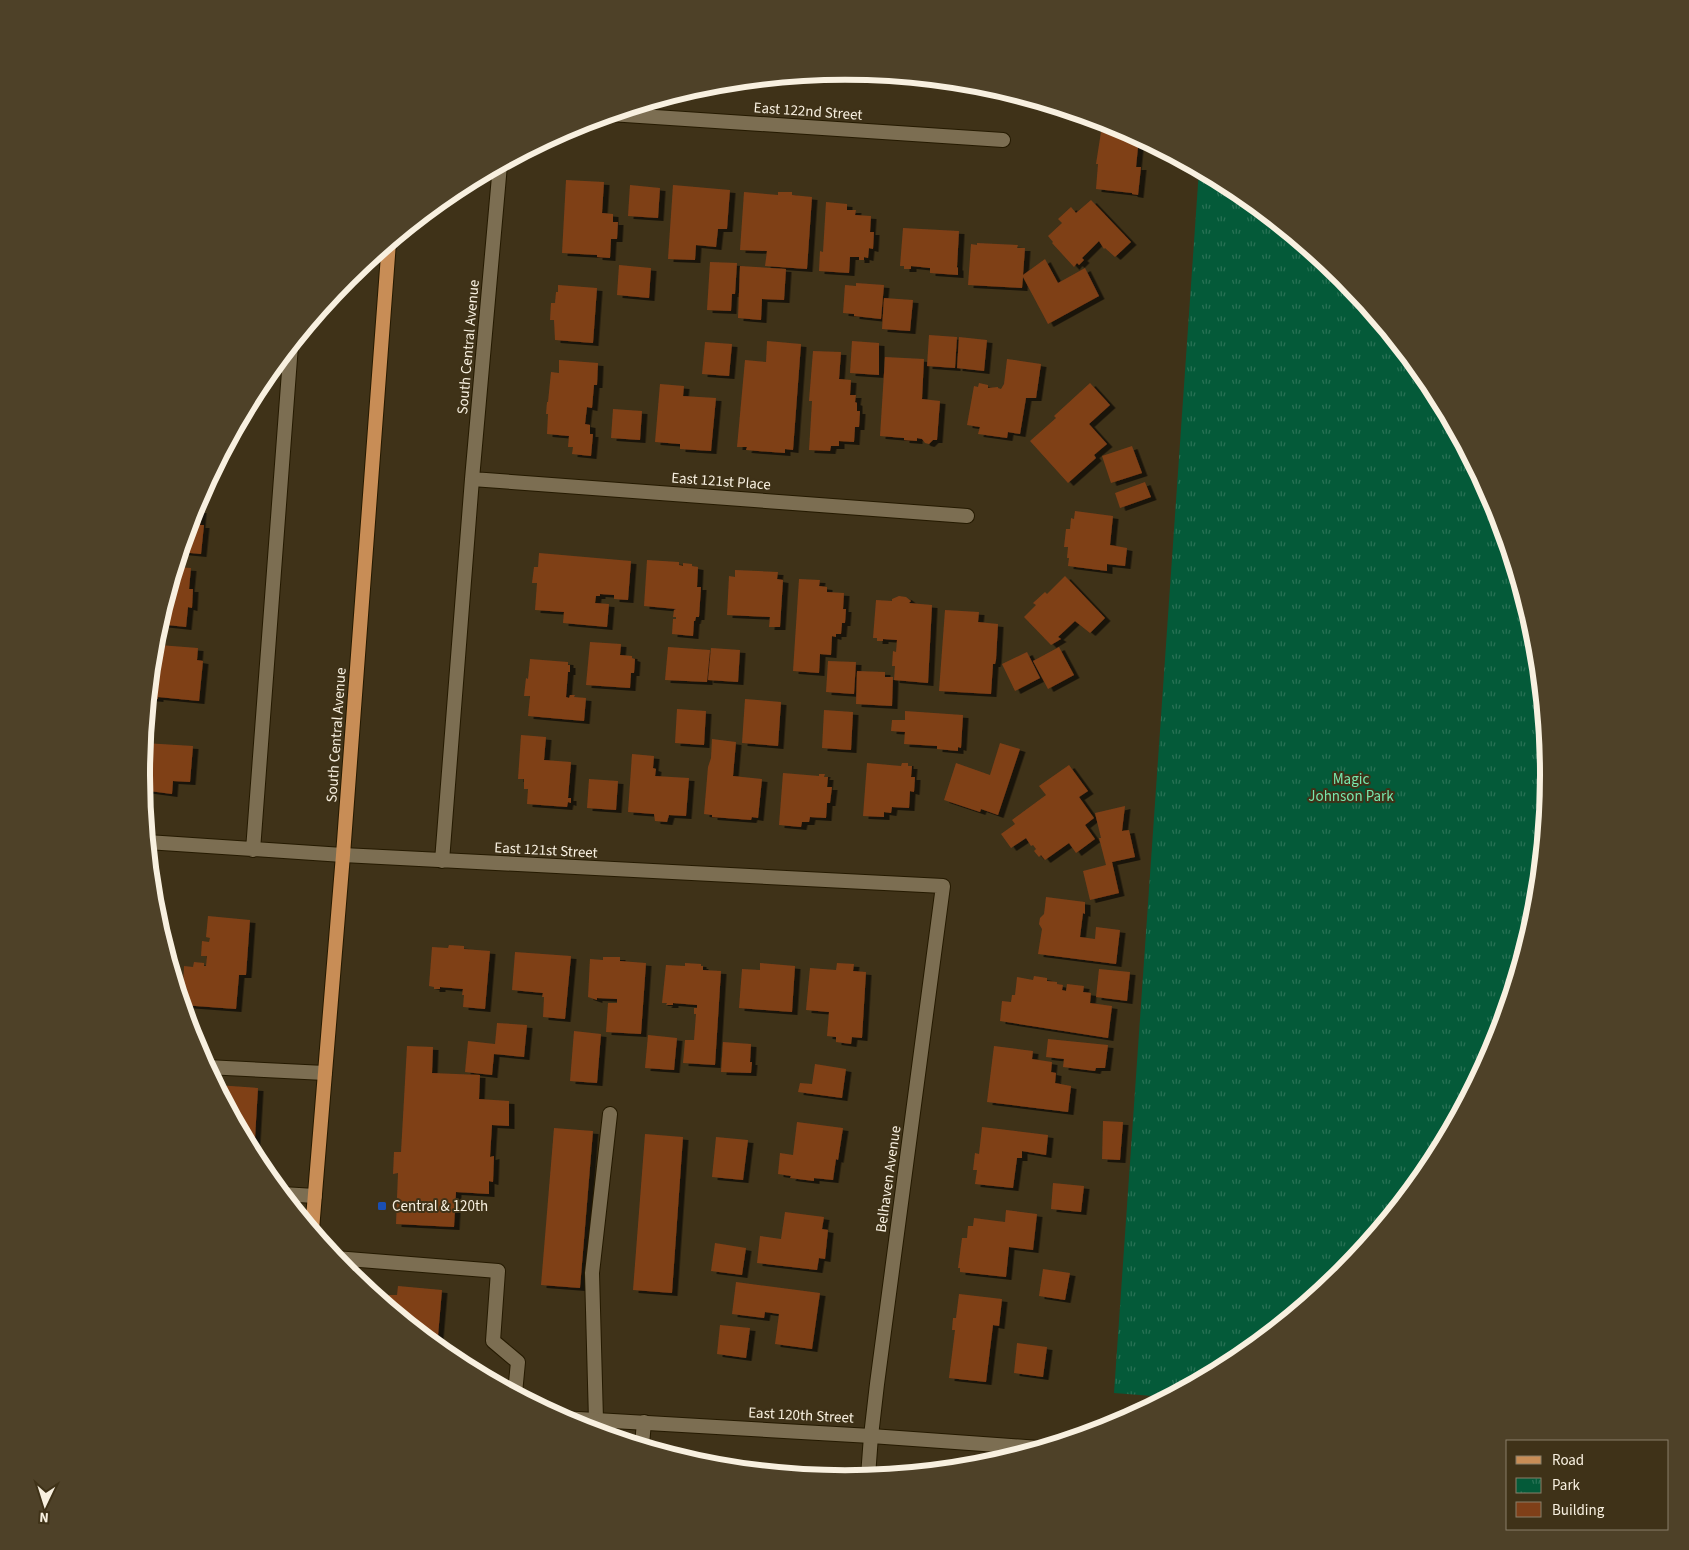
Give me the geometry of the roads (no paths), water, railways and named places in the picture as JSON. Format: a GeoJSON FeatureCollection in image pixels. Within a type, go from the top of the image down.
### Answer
{"type":"FeatureCollection","features":[{"type":"Feature","properties":{"kind":"main road","name":"South Central Avenue"},"geometry":{"type":"LineString","coordinates":[[313,1222],[389,249]]}},
{"type":"Feature","properties":{"kind":"street","name":"East 122nd Street"},"geometry":{"type":"LineString","coordinates":[[627,115],[1004,140]]}},
{"type":"Feature","properties":{"kind":"street","name":"South Central Avenue"},"geometry":{"type":"LineString","coordinates":[[442,861],[472,479],[499,172]]}},
{"type":"Feature","properties":{"kind":"street"},"geometry":{"type":"LineString","coordinates":[[253,850],[290,356]]}},
{"type":"Feature","properties":{"kind":"street","name":"East 121st Place"},"geometry":{"type":"LineString","coordinates":[[472,479],[967,516]]}},
{"type":"Feature","properties":{"kind":"street","name":"East 121st Street"},"geometry":{"type":"LineString","coordinates":[[153,842],[343,856],[943,886]]}},
{"type":"Feature","properties":{"kind":"street","name":"Belhaven Avenue"},"geometry":{"type":"LineString","coordinates":[[868,1469],[871,1436],[943,886]]}},
{"type":"Feature","properties":{"kind":"street"},"geometry":{"type":"LineString","coordinates":[[214,1066],[325,1073]]}},
{"type":"Feature","properties":{"kind":"street"},"geometry":{"type":"LineString","coordinates":[[596,1420],[592,1272],[610,1114]]}},
{"type":"Feature","properties":{"kind":"street"},"geometry":{"type":"LineString","coordinates":[[291,1195],[315,1196]]}},
{"type":"Feature","properties":{"kind":"street"},"geometry":{"type":"LineString","coordinates":[[346,1259],[498,1271],[493,1341],[518,1362],[516,1387]]}},
{"type":"Feature","properties":{"kind":"street","name":"East 120th Street"},"geometry":{"type":"LineString","coordinates":[[585,1419],[1021,1447]]}},
{"type":"Feature","properties":{"kind":"street"},"geometry":{"type":"LineString","coordinates":[[642,1439],[644,1422]]}},
{"type":"Feature","properties":{"kind":"place","name":"Central & 120th"},"geometry":{"type":"Point","coordinates":[382,1206]}},
{"type":"Feature","properties":{"kind":"park label","name":"Magic Johnson Park"},"geometry":{"type":"Point","coordinates":[1351,788]}}]}
